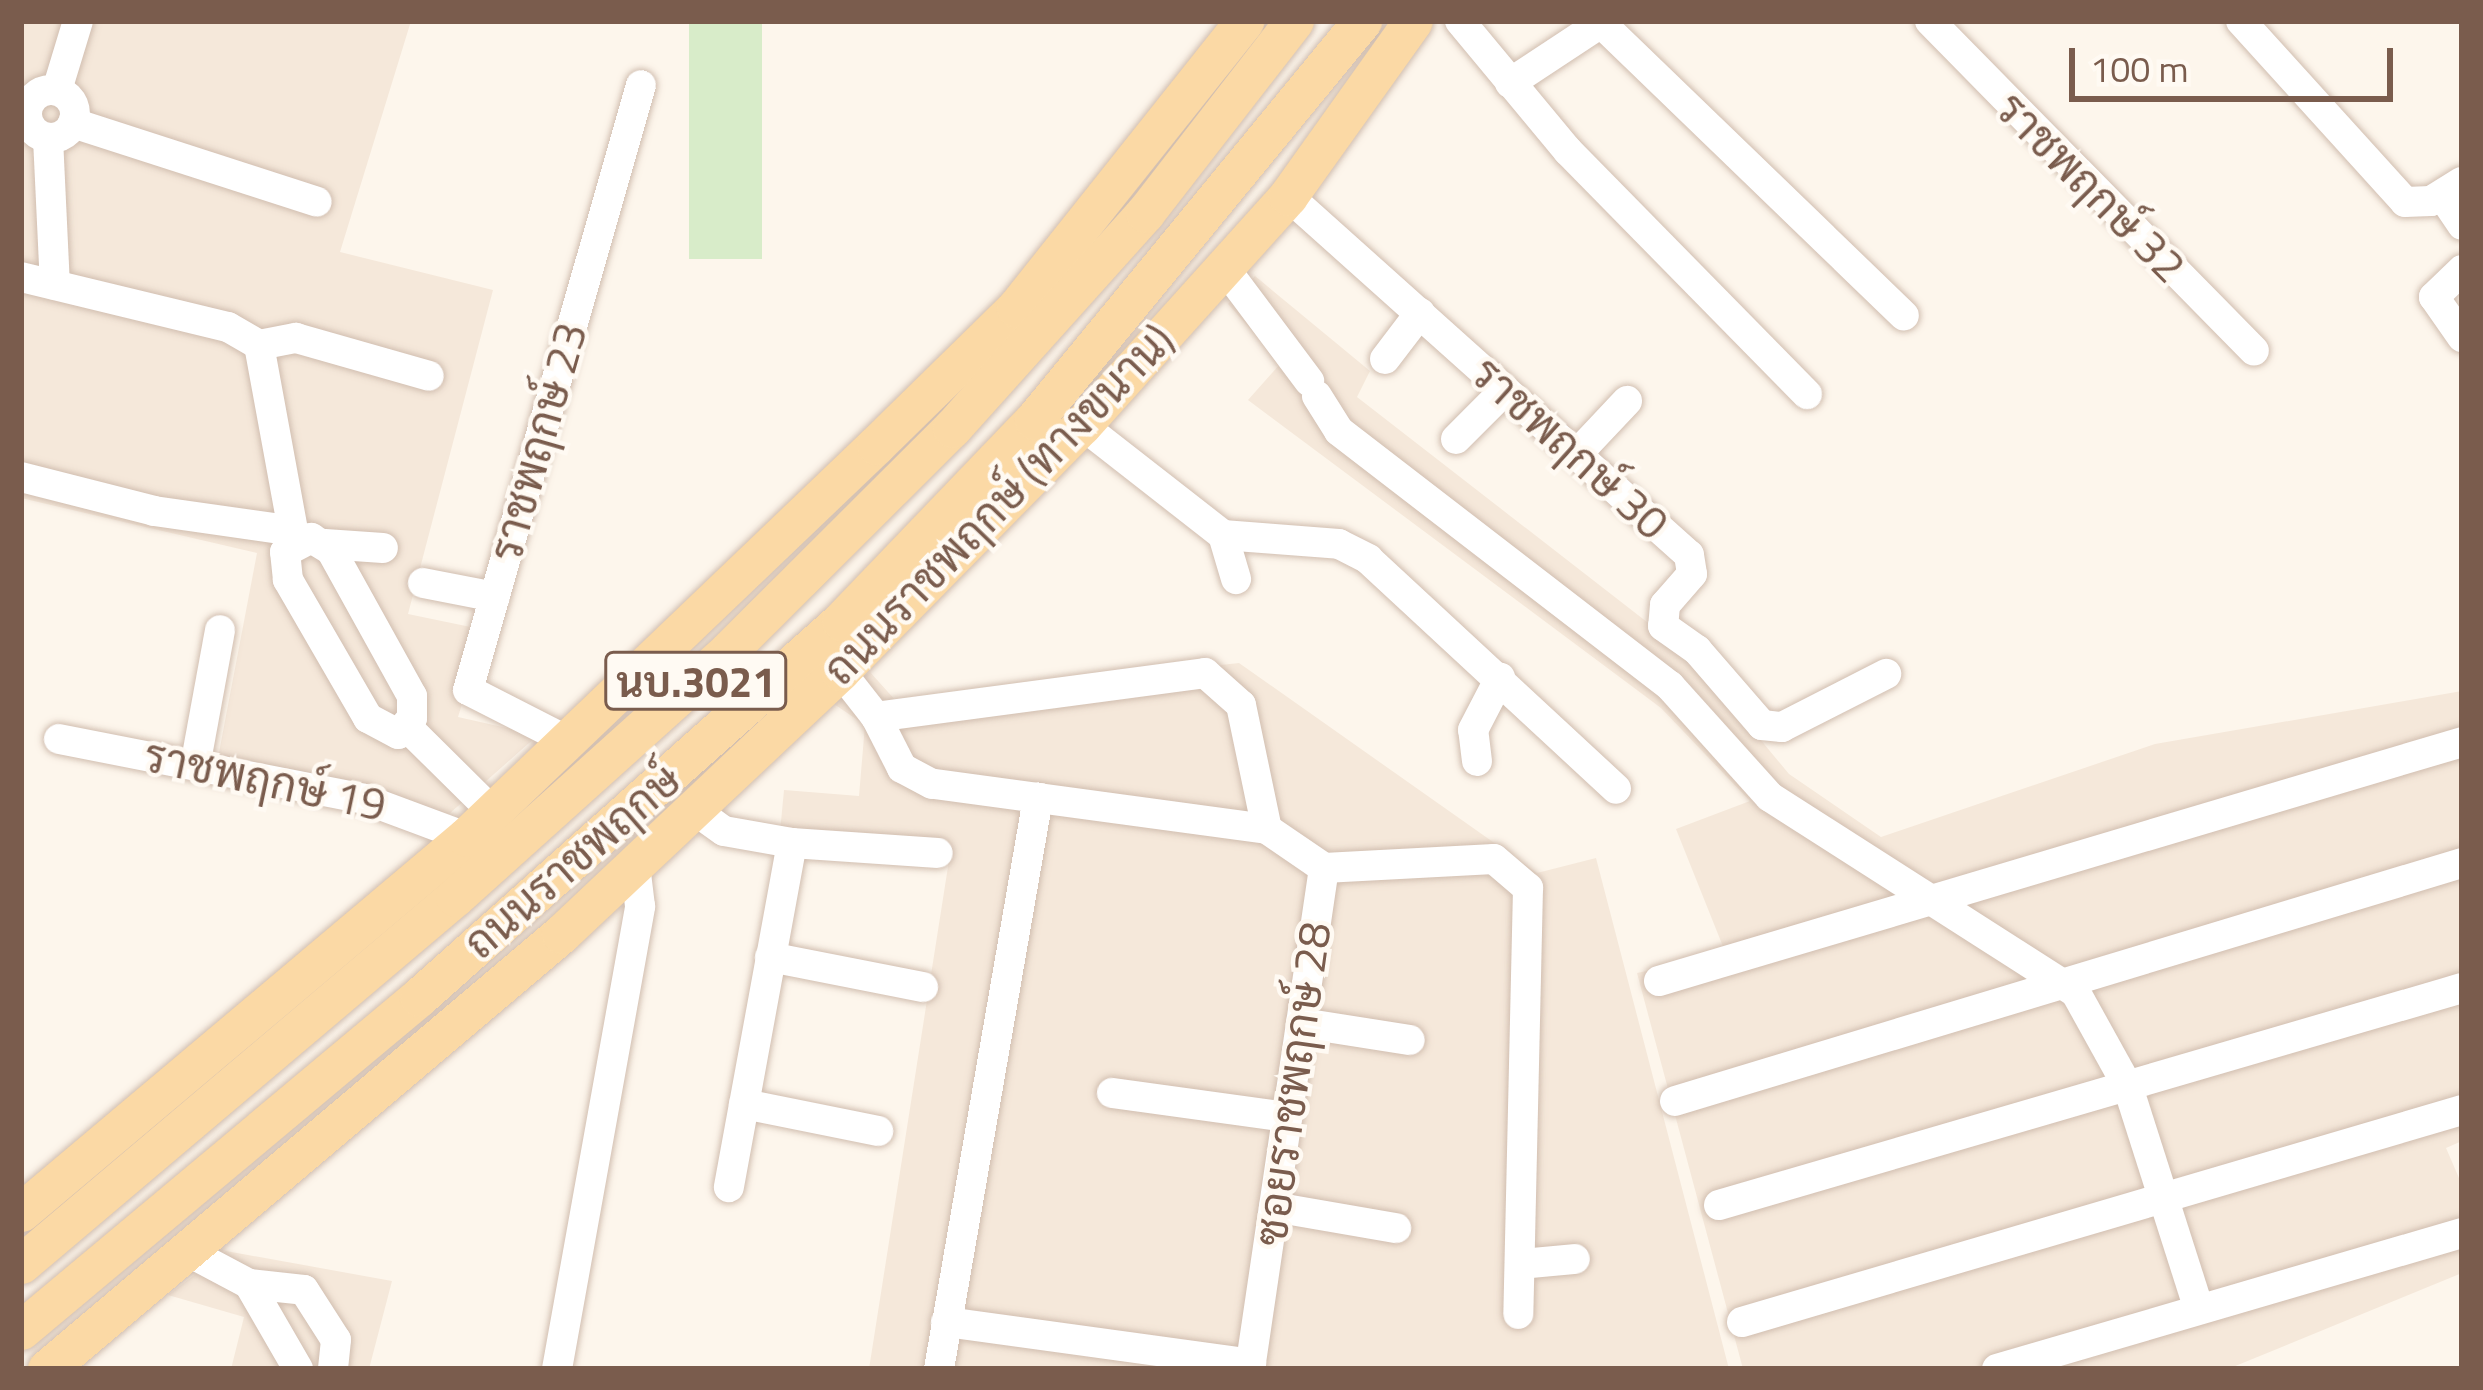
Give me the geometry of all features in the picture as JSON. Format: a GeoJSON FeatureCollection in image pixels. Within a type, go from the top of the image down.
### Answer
{"type":"FeatureCollection","features":[{"type":"Feature","properties":{"kind":"main road","name":"นบ.3021"},"geometry":{"type":"LineString","coordinates":[[21,1212],[479,824],[1040,296],[1244,21]]}},
{"type":"Feature","properties":{"kind":"main road"},"geometry":{"type":"LineString","coordinates":[[632,740],[658,694],[936,416],[1271,21]]}},
{"type":"Feature","properties":{"kind":"main road","name":"ถนนราชพฤกษ์"},"geometry":{"type":"LineString","coordinates":[[21,1264],[632,740],[952,428],[1145,213],[1294,21]]}},
{"type":"Feature","properties":{"kind":"main road","name":"ถนนราชพฤกษ์"},"geometry":{"type":"LineString","coordinates":[[21,1330],[550,883],[915,560],[1173,259],[1362,21]]}},
{"type":"Feature","properties":{"kind":"main road"},"geometry":{"type":"LineString","coordinates":[[834,663],[915,560],[1165,302],[1388,21]]}},
{"type":"Feature","properties":{"kind":"main road","name":"ถนนราชพฤกษ์ (ทางขนาน)"},"geometry":{"type":"LineString","coordinates":[[47,1369],[705,802],[834,663],[1082,425],[1288,196],[1413,21]]}},
{"type":"Feature","properties":{"kind":"main road"},"geometry":{"type":"LineString","coordinates":[[21,1342],[174,1260]]}},
{"type":"Feature","properties":{"kind":"street"},"geometry":{"type":"LineString","coordinates":[[78,21],[56,90],[24,106],[33,131],[61,131],[317,202]]}},
{"type":"Feature","properties":{"kind":"street"},"geometry":{"type":"LineString","coordinates":[[1460,21],[1510,83],[1808,394]]}},
{"type":"Feature","properties":{"kind":"street","name":"ราชพฤกษ์ 32"},"geometry":{"type":"LineString","coordinates":[[1930,21],[2254,350]]}},
{"type":"Feature","properties":{"kind":"street"},"geometry":{"type":"LineString","coordinates":[[2241,21],[2405,202],[2452,189],[2462,225]]}},
{"type":"Feature","properties":{"kind":"street"},"geometry":{"type":"LineString","coordinates":[[1510,83],[1601,23],[1904,316]]}},
{"type":"Feature","properties":{"kind":"street","name":"ราชพฤกษ์ 23"},"geometry":{"type":"LineString","coordinates":[[568,741],[468,690],[641,85]]}},
{"type":"Feature","properties":{"kind":"street"},"geometry":{"type":"LineString","coordinates":[[55,285],[61,131],[73,103],[56,90]]}},
{"type":"Feature","properties":{"kind":"street","name":"ราชพฤกษ์ 30"},"geometry":{"type":"LineString","coordinates":[[1288,196],[1689,555],[1692,574],[1665,605],[1663,626],[1697,650],[1762,725],[1782,727],[1886,674]]}},
{"type":"Feature","properties":{"kind":"street"},"geometry":{"type":"LineString","coordinates":[[1223,266],[1339,431],[1670,686],[1770,796],[2065,983],[2128,1087],[2167,1195],[2198,1307]]}},
{"type":"Feature","properties":{"kind":"street"},"geometry":{"type":"LineString","coordinates":[[2462,270],[2434,297],[2462,338]]}},
{"type":"Feature","properties":{"kind":"street"},"geometry":{"type":"LineString","coordinates":[[21,277],[228,327],[259,345],[296,338],[429,376]]}},
{"type":"Feature","properties":{"kind":"street"},"geometry":{"type":"LineString","coordinates":[[1385,358],[1420,313]]}},
{"type":"Feature","properties":{"kind":"street"},"geometry":{"type":"LineString","coordinates":[[259,345],[274,390],[302,538],[412,696],[408,728],[479,824]]}},
{"type":"Feature","properties":{"kind":"street"},"geometry":{"type":"LineString","coordinates":[[1456,439],[1505,390]]}},
{"type":"Feature","properties":{"kind":"street"},"geometry":{"type":"LineString","coordinates":[[1577,454],[1627,401]]}},
{"type":"Feature","properties":{"kind":"street"},"geometry":{"type":"LineString","coordinates":[[1082,425],[1222,535],[1352,548],[1500,678],[1616,789]]}},
{"type":"Feature","properties":{"kind":"street"},"geometry":{"type":"LineString","coordinates":[[21,477],[154,511],[383,548]]}},
{"type":"Feature","properties":{"kind":"street"},"geometry":{"type":"LineString","coordinates":[[1222,535],[1236,579]]}},
{"type":"Feature","properties":{"kind":"street"},"geometry":{"type":"LineString","coordinates":[[302,538],[283,560],[288,580],[368,718],[387,733],[408,728]]}},
{"type":"Feature","properties":{"kind":"street"},"geometry":{"type":"LineString","coordinates":[[423,583],[494,597]]}},
{"type":"Feature","properties":{"kind":"street"},"geometry":{"type":"LineString","coordinates":[[196,761],[220,630]]}},
{"type":"Feature","properties":{"kind":"street","name":"ซอยราชพฤกษ์ 28"},"geometry":{"type":"LineString","coordinates":[[834,663],[876,717],[893,758],[917,779],[1267,829],[1324,868],[1251,1367]]}},
{"type":"Feature","properties":{"kind":"street"},"geometry":{"type":"LineString","coordinates":[[876,717],[1219,677],[1241,706],[1267,829]]}},
{"type":"Feature","properties":{"kind":"street"},"geometry":{"type":"LineString","coordinates":[[1477,761],[1473,730],[1500,678]]}},
{"type":"Feature","properties":{"kind":"street","name":"ราชพฤกษ์ 19"},"geometry":{"type":"LineString","coordinates":[[59,739],[196,761],[479,824]]}},
{"type":"Feature","properties":{"kind":"street"},"geometry":{"type":"LineString","coordinates":[[1659,981],[2462,742]]}},
{"type":"Feature","properties":{"kind":"street"},"geometry":{"type":"LineString","coordinates":[[939,1369],[1038,798]]}},
{"type":"Feature","properties":{"kind":"street"},"geometry":{"type":"LineString","coordinates":[[705,802],[724,831],[792,843],[938,854]]}},
{"type":"Feature","properties":{"kind":"street"},"geometry":{"type":"LineString","coordinates":[[729,1187],[792,843]]}},
{"type":"Feature","properties":{"kind":"street"},"geometry":{"type":"LineString","coordinates":[[1324,868],[1494,859],[1528,888],[1518,1314]]}},
{"type":"Feature","properties":{"kind":"street"},"geometry":{"type":"LineString","coordinates":[[1675,1100],[2462,863]]}},
{"type":"Feature","properties":{"kind":"street"},"geometry":{"type":"LineString","coordinates":[[557,1369],[640,906],[635,867]]}},
{"type":"Feature","properties":{"kind":"street"},"geometry":{"type":"LineString","coordinates":[[770,957],[923,987]]}},
{"type":"Feature","properties":{"kind":"street"},"geometry":{"type":"LineString","coordinates":[[1719,1205],[2462,988]]}},
{"type":"Feature","properties":{"kind":"street"},"geometry":{"type":"LineString","coordinates":[[1301,1023],[1410,1040]]}},
{"type":"Feature","properties":{"kind":"street"},"geometry":{"type":"LineString","coordinates":[[1112,1093],[1287,1117]]}},
{"type":"Feature","properties":{"kind":"street"},"geometry":{"type":"LineString","coordinates":[[744,1104],[878,1131]]}},
{"type":"Feature","properties":{"kind":"street"},"geometry":{"type":"LineString","coordinates":[[1742,1322],[2462,1111]]}},
{"type":"Feature","properties":{"kind":"street"},"geometry":{"type":"LineString","coordinates":[[1274,1207],[1396,1228]]}},
{"type":"Feature","properties":{"kind":"street"},"geometry":{"type":"LineString","coordinates":[[1997,1369],[2462,1233]]}},
{"type":"Feature","properties":{"kind":"street"},"geometry":{"type":"LineString","coordinates":[[1521,1264],[1575,1259]]}},
{"type":"Feature","properties":{"kind":"street"},"geometry":{"type":"LineString","coordinates":[[174,1260],[249,1284],[304,1290],[320,1305],[336,1340],[333,1369]]}},
{"type":"Feature","properties":{"kind":"street"},"geometry":{"type":"LineString","coordinates":[[249,1284],[298,1369]]}},
{"type":"Feature","properties":{"kind":"street"},"geometry":{"type":"LineString","coordinates":[[946,1322],[1251,1367]]}},
{"type":"Feature","properties":{"kind":"shaded area"},"geometry":{"type":"Polygon","coordinates":[[[21,21],[411,21],[340,252],[493,290],[408,614],[485,630],[458,717],[538,735],[449,814],[217,763],[257,553],[21,498],[21,21]]]}},
{"type":"Feature","properties":{"kind":"shaded area"},"geometry":{"type":"Polygon","coordinates":[[[1255,276],[1370,371],[1357,397],[1692,657],[1789,774],[1881,837],[2155,744],[2462,691],[2462,1141],[2446,1148],[2462,1185],[2462,1273],[2228,1369],[1743,1369],[1637,973],[1726,954],[1676,829],[1750,801],[1661,708],[1248,400],[1281,363],[1228,304],[1255,276]]]}},
{"type":"Feature","properties":{"kind":"shaded area"},"geometry":{"type":"Polygon","coordinates":[[[1239,663],[1537,873],[1596,858],[1729,1369],[869,1369],[950,854],[780,832],[784,790],[859,796],[865,725],[831,702],[870,672],[896,701],[1239,663]]]}},
{"type":"Feature","properties":{"kind":"shaded area"},"geometry":{"type":"Polygon","coordinates":[[[226,1251],[392,1281],[369,1369],[231,1369],[244,1317],[168,1295],[226,1251]]]}},
{"type":"Feature","properties":{"kind":"green space"},"geometry":{"type":"Polygon","coordinates":[[[689,21],[762,21],[762,259],[689,259],[689,21]]]}}]}
